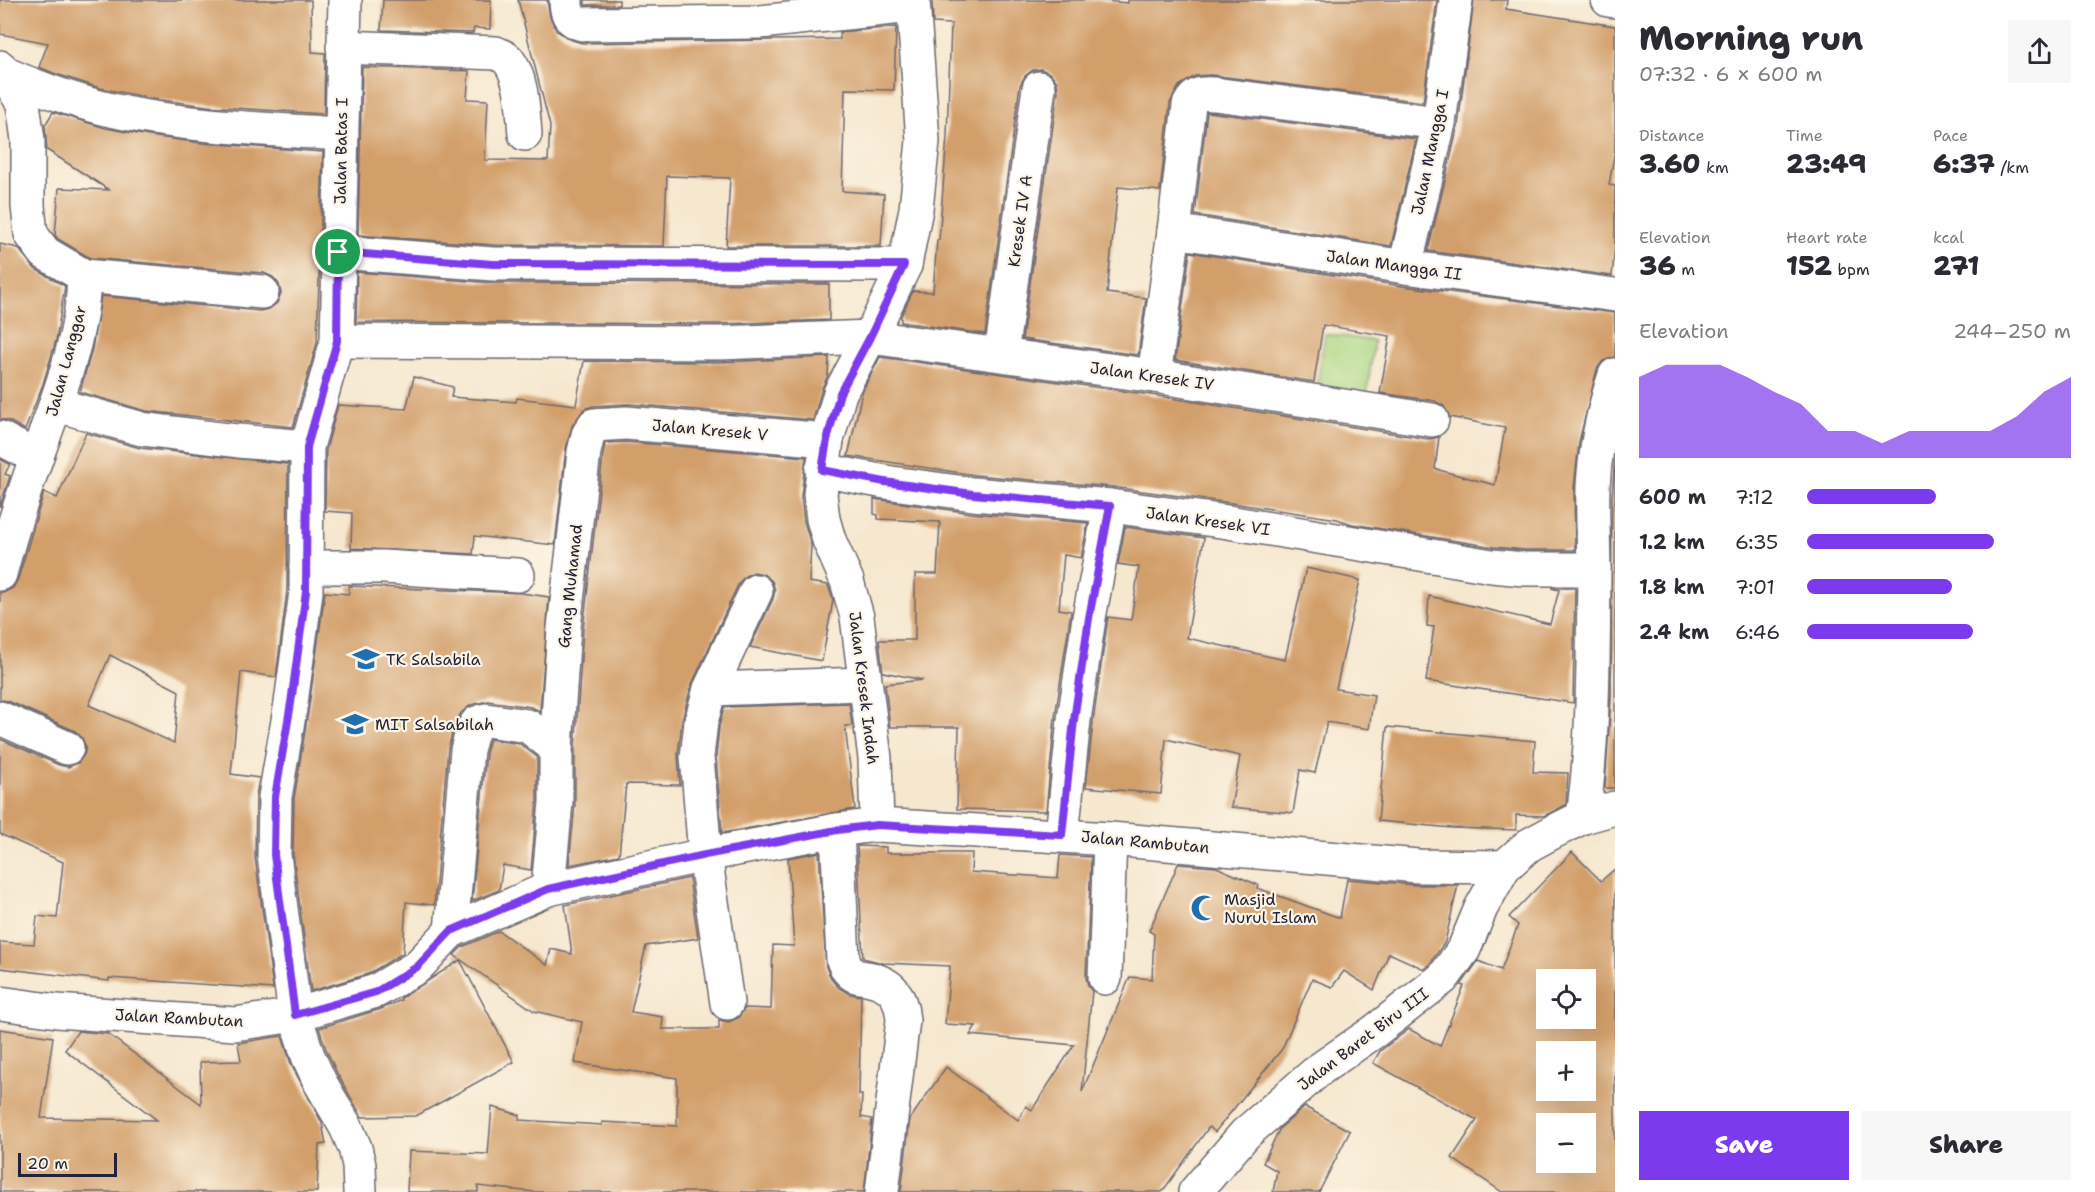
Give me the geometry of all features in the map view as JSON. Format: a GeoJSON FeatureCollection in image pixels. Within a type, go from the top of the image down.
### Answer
{"type":"FeatureCollection","features":[{"type":"Feature","properties":{"kind":"street","name":"Jalan Batas I"},"geometry":{"type":"LineString","coordinates":[[345,0],[337,341],[307,447],[306,592],[275,808],[274,855],[295,1015],[308,1056],[355,1148],[359,1165],[360,1192]]}},
{"type":"Feature","properties":{"kind":"street"},"geometry":{"type":"LineString","coordinates":[[566,0],[567,13],[573,22],[582,24],[760,22],[913,3]]}},
{"type":"Feature","properties":{"kind":"street","name":"Jalan Mangga I"},"geometry":{"type":"LineString","coordinates":[[1405,267],[1439,123],[1456,0]]}},
{"type":"Feature","properties":{"kind":"street"},"geometry":{"type":"LineString","coordinates":[[1608,0],[1615,1]]}},
{"type":"Feature","properties":{"kind":"street","name":"Jalan Kresek Indah"},"geometry":{"type":"LineString","coordinates":[[877,825],[874,758],[857,617],[847,581],[829,540],[823,519],[820,494],[824,455],[840,393],[904,265],[916,209],[923,141],[913,3]]}},
{"type":"Feature","properties":{"kind":"street"},"geometry":{"type":"LineString","coordinates":[[343,47],[496,53],[508,59],[514,70],[521,92],[525,134]]}},
{"type":"Feature","properties":{"kind":"street"},"geometry":{"type":"LineString","coordinates":[[3,70],[39,88],[124,113],[212,124],[341,134]]}},
{"type":"Feature","properties":{"kind":"street"},"geometry":{"type":"LineString","coordinates":[[3,70],[23,103],[28,140],[28,206],[31,234],[45,253],[84,276],[262,292]]}},
{"type":"Feature","properties":{"kind":"street","name":"Kresek IV A"},"geometry":{"type":"LineString","coordinates":[[1001,354],[1039,88]]}},
{"type":"Feature","properties":{"kind":"street"},"geometry":{"type":"LineString","coordinates":[[1154,376],[1189,105],[1192,98],[1200,93],[1439,123]]}},
{"type":"Feature","properties":{"kind":"street","name":"Jalan Mangga II"},"geometry":{"type":"LineString","coordinates":[[1174,231],[1405,267],[1615,295]]}},
{"type":"Feature","properties":{"kind":"street"},"geometry":{"type":"LineString","coordinates":[[338,252],[493,264],[904,265]]}},
{"type":"Feature","properties":{"kind":"street","name":"Jalan Langgar"},"geometry":{"type":"LineString","coordinates":[[0,574],[36,457],[57,405],[84,303],[84,276]]}},
{"type":"Feature","properties":{"kind":"street","name":"Jalan Kresek IV"},"geometry":{"type":"LineString","coordinates":[[337,341],[720,343],[870,337],[1154,376],[1432,420]]}},
{"type":"Feature","properties":{"kind":"street"},"geometry":{"type":"LineString","coordinates":[[1583,817],[1593,680],[1593,486],[1607,398],[1615,375]]}},
{"type":"Feature","properties":{"kind":"street"},"geometry":{"type":"LineString","coordinates":[[57,405],[142,429],[307,447]]}},
{"type":"Feature","properties":{"kind":"street","name":"Jalan Kresek V"},"geometry":{"type":"LineString","coordinates":[[594,425],[626,423],[824,455]]}},
{"type":"Feature","properties":{"kind":"street","name":"Gang Muhamad"},"geometry":{"type":"LineString","coordinates":[[548,889],[556,802],[556,748],[564,628],[584,452],[588,435],[594,425]]}},
{"type":"Feature","properties":{"kind":"street"},"geometry":{"type":"LineString","coordinates":[[0,438],[36,457]]}},
{"type":"Feature","properties":{"kind":"street","name":"Jalan Kresek VI"},"geometry":{"type":"LineString","coordinates":[[824,455],[885,482],[973,494],[1110,506],[1228,522],[1492,566],[1524,569],[1594,569]]}},
{"type":"Feature","properties":{"kind":"street"},"geometry":{"type":"LineString","coordinates":[[1062,835],[1074,720],[1089,618],[1110,506]]}},
{"type":"Feature","properties":{"kind":"street"},"geometry":{"type":"LineString","coordinates":[[306,567],[383,567],[518,575]]}},
{"type":"Feature","properties":{"kind":"street"},"geometry":{"type":"LineString","coordinates":[[727,1003],[705,855],[697,757],[701,722],[710,689],[756,591]]}},
{"type":"Feature","properties":{"kind":"street"},"geometry":{"type":"LineString","coordinates":[[710,689],[865,684]]}},
{"type":"Feature","properties":{"kind":"street"},"geometry":{"type":"LineString","coordinates":[[0,718],[67,748]]}},
{"type":"Feature","properties":{"kind":"street"},"geometry":{"type":"LineString","coordinates":[[451,931],[467,750],[473,729],[477,723],[486,720],[528,726],[556,748]]}},
{"type":"Feature","properties":{"kind":"street","name":"Jalan Baret Biru III"},"geometry":{"type":"LineString","coordinates":[[1195,1192],[1245,1134],[1320,1069],[1443,978],[1464,949],[1481,908],[1504,867],[1529,845],[1583,817],[1615,808]]}},
{"type":"Feature","properties":{"kind":"street","name":"Jalan Rambutan"},"geometry":{"type":"LineString","coordinates":[[0,1003],[57,1011],[235,1024],[295,1015],[376,992],[417,967],[451,931],[548,889],[705,855],[837,830],[877,825],[1062,835],[1398,865],[1504,867]]}},
{"type":"Feature","properties":{"kind":"street"},"geometry":{"type":"LineString","coordinates":[[837,830],[843,960],[848,971],[856,977],[883,983],[897,994],[902,1006],[903,1020],[882,1192]]}},
{"type":"Feature","properties":{"kind":"street"},"geometry":{"type":"LineString","coordinates":[[1105,978],[1110,839]]}},
{"type":"Feature","properties":{"kind":"green space"},"geometry":{"type":"Polygon","coordinates":[[[1325,334],[1374,341],[1366,400],[1316,393],[1325,334]]]}},
{"type":"Feature","properties":{"kind":"building"},"geometry":{"type":"Polygon","coordinates":[[[0,0],[311,0],[312,52],[325,53],[324,114],[207,106],[154,99],[100,88],[56,74],[39,67],[48,43],[0,34],[0,0]]]}},
{"type":"Feature","properties":{"kind":"building"},"geometry":{"type":"Polygon","coordinates":[[[383,0],[491,0],[490,29],[474,28],[473,33],[381,30],[383,0]]]}},
{"type":"Feature","properties":{"kind":"building"},"geometry":{"type":"Polygon","coordinates":[[[518,0],[547,0],[550,17],[556,30],[569,39],[582,43],[840,39],[840,32],[896,27],[894,90],[845,89],[842,191],[884,194],[881,246],[726,246],[730,178],[667,176],[664,246],[494,245],[358,235],[362,67],[469,71],[467,99],[488,100],[485,160],[548,161],[550,126],[518,0]]]}},
{"type":"Feature","properties":{"kind":"building"},"geometry":{"type":"Polygon","coordinates":[[[585,0],[619,0],[619,5],[585,5],[585,0]]]}},
{"type":"Feature","properties":{"kind":"building"},"geometry":{"type":"Polygon","coordinates":[[[932,0],[1093,0],[1128,3],[1128,0],[1437,0],[1423,102],[1211,75],[1195,76],[1179,86],[1170,103],[1160,191],[1118,187],[1107,293],[1146,298],[1138,355],[1022,339],[1058,91],[1057,82],[1051,74],[1041,69],[1033,70],[1025,76],[1020,85],[985,334],[901,322],[901,316],[913,291],[933,292],[937,240],[939,240],[947,136],[951,24],[933,23],[932,0]]]}},
{"type":"Feature","properties":{"kind":"building"},"geometry":{"type":"Polygon","coordinates":[[[1474,0],[1507,0],[1506,9],[1615,26],[1615,150],[1609,185],[1615,186],[1615,246],[1612,276],[1428,251],[1458,126],[1474,0]]]}},
{"type":"Feature","properties":{"kind":"building"},"geometry":{"type":"Polygon","coordinates":[[[53,112],[105,128],[149,136],[203,143],[323,152],[317,343],[293,427],[146,411],[80,392],[92,349],[101,296],[260,311],[269,309],[277,303],[281,293],[279,284],[273,277],[264,273],[90,258],[58,239],[55,235],[59,188],[109,190],[47,150],[45,125],[53,112]]]}},
{"type":"Feature","properties":{"kind":"building"},"geometry":{"type":"Polygon","coordinates":[[[1207,112],[1416,139],[1391,246],[1195,215],[1207,112]]]}},
{"type":"Feature","properties":{"kind":"building"},"geometry":{"type":"Polygon","coordinates":[[[0,244],[18,248],[35,269],[65,286],[56,340],[43,384],[25,430],[0,419],[0,244]]]}},
{"type":"Feature","properties":{"kind":"building"},"geometry":{"type":"Polygon","coordinates":[[[1190,252],[1402,286],[1615,313],[1615,357],[1603,361],[1597,369],[1579,442],[1574,487],[1575,550],[1525,550],[1494,547],[1231,503],[1112,487],[975,475],[848,456],[862,392],[880,357],[1151,395],[1429,439],[1439,437],[1435,469],[1495,485],[1505,428],[1450,417],[1444,406],[1435,401],[1380,393],[1390,336],[1323,325],[1314,382],[1175,360],[1190,252]]]}},
{"type":"Feature","properties":{"kind":"building"},"geometry":{"type":"Polygon","coordinates":[[[357,272],[493,283],[829,284],[829,320],[720,324],[356,322],[357,272]]]}},
{"type":"Feature","properties":{"kind":"building"},"geometry":{"type":"Polygon","coordinates":[[[829,357],[828,375],[813,420],[628,404],[593,406],[584,409],[572,426],[566,448],[555,545],[475,536],[473,554],[351,548],[352,513],[325,511],[326,450],[338,405],[406,409],[414,377],[453,387],[451,397],[516,402],[517,398],[576,405],[584,361],[720,362],[829,357]]]}},
{"type":"Feature","properties":{"kind":"building"},"geometry":{"type":"Polygon","coordinates":[[[86,433],[140,448],[288,464],[287,591],[276,677],[241,672],[231,774],[259,778],[256,796],[255,857],[273,989],[109,978],[109,981],[0,968],[0,942],[34,944],[37,916],[57,918],[63,862],[0,834],[0,739],[68,767],[78,763],[86,747],[82,738],[75,731],[8,701],[0,700],[0,592],[13,588],[18,579],[44,492],[57,498],[86,433]],[[110,655],[89,705],[174,743],[179,691],[110,655]]]}},
{"type":"Feature","properties":{"kind":"building"},"geometry":{"type":"Polygon","coordinates":[[[626,442],[806,457],[801,496],[804,521],[811,545],[809,582],[828,585],[833,600],[822,661],[750,647],[775,590],[772,581],[763,574],[754,572],[745,576],[739,583],[692,684],[682,720],[678,755],[680,785],[626,784],[619,855],[569,865],[575,804],[575,749],[583,630],[603,455],[605,443],[626,442]]]}},
{"type":"Feature","properties":{"kind":"building"},"geometry":{"type":"Polygon","coordinates":[[[1615,455],[1615,788],[1605,788],[1611,696],[1612,498],[1615,455]]]}},
{"type":"Feature","properties":{"kind":"building"},"geometry":{"type":"Polygon","coordinates":[[[0,459],[10,464],[5,474],[10,476],[0,507],[0,459]]]}},
{"type":"Feature","properties":{"kind":"building"},"geometry":{"type":"Polygon","coordinates":[[[874,499],[971,513],[1088,523],[1081,558],[1064,555],[1059,609],[1071,611],[1055,717],[1046,811],[957,809],[959,727],[890,727],[885,684],[923,680],[883,672],[879,640],[915,640],[915,574],[937,574],[940,522],[878,519],[878,515],[874,514],[874,499]]]}},
{"type":"Feature","properties":{"kind":"building"},"geometry":{"type":"Polygon","coordinates":[[[1125,527],[1204,538],[1187,638],[1285,660],[1306,568],[1360,580],[1336,689],[1374,695],[1369,729],[1327,722],[1315,773],[1300,770],[1293,813],[1231,807],[1240,756],[1166,739],[1161,794],[1086,787],[1108,617],[1131,620],[1139,567],[1118,564],[1125,527]]]}},
{"type":"Feature","properties":{"kind":"building"},"geometry":{"type":"Polygon","coordinates":[[[349,586],[521,593],[549,597],[540,711],[531,707],[488,701],[471,705],[461,713],[448,748],[434,905],[406,902],[403,953],[368,974],[311,991],[293,854],[294,799],[325,592],[349,594],[349,586]]]}},
{"type":"Feature","properties":{"kind":"building"},"geometry":{"type":"Polygon","coordinates":[[[1551,588],[1575,588],[1573,703],[1426,681],[1434,627],[1427,626],[1429,596],[1550,624],[1559,590],[1551,588]]]}},
{"type":"Feature","properties":{"kind":"building"},"geometry":{"type":"Polygon","coordinates":[[[849,703],[852,726],[845,726],[855,809],[722,833],[716,757],[719,726],[724,707],[849,703]]]}},
{"type":"Feature","properties":{"kind":"building"},"geometry":{"type":"Polygon","coordinates":[[[1387,727],[1535,741],[1533,772],[1568,773],[1566,805],[1544,816],[1516,815],[1516,830],[1452,828],[1378,821],[1387,727]]]}},
{"type":"Feature","properties":{"kind":"building"},"geometry":{"type":"Polygon","coordinates":[[[490,739],[520,744],[537,757],[537,801],[531,870],[503,865],[499,890],[472,901],[486,753],[490,739]]]}},
{"type":"Feature","properties":{"kind":"building"},"geometry":{"type":"Polygon","coordinates":[[[857,846],[886,847],[886,853],[972,853],[971,872],[1058,878],[1060,855],[1091,857],[1086,977],[1092,991],[1082,1092],[1130,977],[1152,979],[1154,934],[1149,931],[1178,864],[1216,867],[1258,885],[1257,888],[1340,918],[1347,879],[1416,885],[1458,885],[1445,942],[1424,969],[1389,953],[1374,990],[1344,971],[1332,987],[1312,979],[1282,1049],[1215,1132],[1209,1127],[1162,1192],[901,1192],[910,1119],[946,1067],[1018,1120],[1026,1106],[1032,1110],[1074,1045],[970,1035],[976,1026],[945,1024],[950,966],[883,963],[863,958],[857,846]]]}},
{"type":"Feature","properties":{"kind":"building"},"geometry":{"type":"Polygon","coordinates":[[[819,852],[826,967],[839,988],[850,994],[861,996],[859,1095],[862,1095],[861,1117],[872,1119],[864,1192],[534,1192],[478,1186],[478,1192],[407,1192],[409,1151],[488,1154],[492,1107],[520,1115],[519,1120],[602,1125],[602,1122],[677,1126],[677,1078],[575,1063],[582,1022],[534,1011],[454,955],[462,947],[499,931],[547,965],[551,949],[572,954],[565,905],[689,878],[698,938],[646,946],[631,1012],[663,1017],[662,1029],[719,1029],[719,1020],[729,1022],[738,1018],[745,1008],[771,1009],[773,945],[794,946],[788,858],[819,852]]]}},
{"type":"Feature","properties":{"kind":"building"},"geometry":{"type":"Polygon","coordinates":[[[1572,852],[1601,881],[1615,869],[1615,1192],[1502,1192],[1452,1158],[1477,1120],[1373,1063],[1380,1051],[1409,1029],[1440,1046],[1464,986],[1461,985],[1478,961],[1501,970],[1518,925],[1509,917],[1572,852]]]}},
{"type":"Feature","properties":{"kind":"building"},"geometry":{"type":"Polygon","coordinates":[[[460,960],[514,1062],[416,1116],[362,1117],[337,1073],[319,1028],[381,1009],[401,1000],[460,960]]]}},
{"type":"Feature","properties":{"kind":"building"},"geometry":{"type":"Polygon","coordinates":[[[0,1029],[53,1037],[41,1118],[157,1120],[65,1050],[78,1031],[108,1034],[201,1104],[200,1062],[241,1061],[238,1043],[282,1036],[291,1064],[322,1123],[326,1144],[319,1145],[317,1192],[0,1192],[0,1029]]]}},
{"type":"Feature","properties":{"kind":"building"},"geometry":{"type":"Polygon","coordinates":[[[1305,1107],[1350,1131],[1319,1192],[1273,1192],[1277,1171],[1263,1163],[1280,1128],[1305,1107]]]}},
{"type":"Feature","properties":{"kind":"place","name":"TK Salsabila"},"geometry":{"type":"Point","coordinates":[366,659]}},
{"type":"Feature","properties":{"kind":"place","name":"MIT Salsabilah"},"geometry":{"type":"Point","coordinates":[355,724]}},
{"type":"Feature","properties":{"kind":"place","name":"Masjid Nurul Islam"},"geometry":{"type":"Point","coordinates":[1204,908]}},
{"type":"Feature","properties":{"kind":"route"},"geometry":{"type":"LineString","coordinates":[[338,252],[493,264],[904,265],[840,393],[827,440],[822,470],[885,482],[973,494],[1110,506],[1089,618],[1074,720],[1062,835],[877,825],[837,830],[705,855],[548,889],[451,931],[417,967],[376,992],[295,1015],[274,855],[275,797],[306,592],[307,447],[337,341],[338,252]]}}]}
